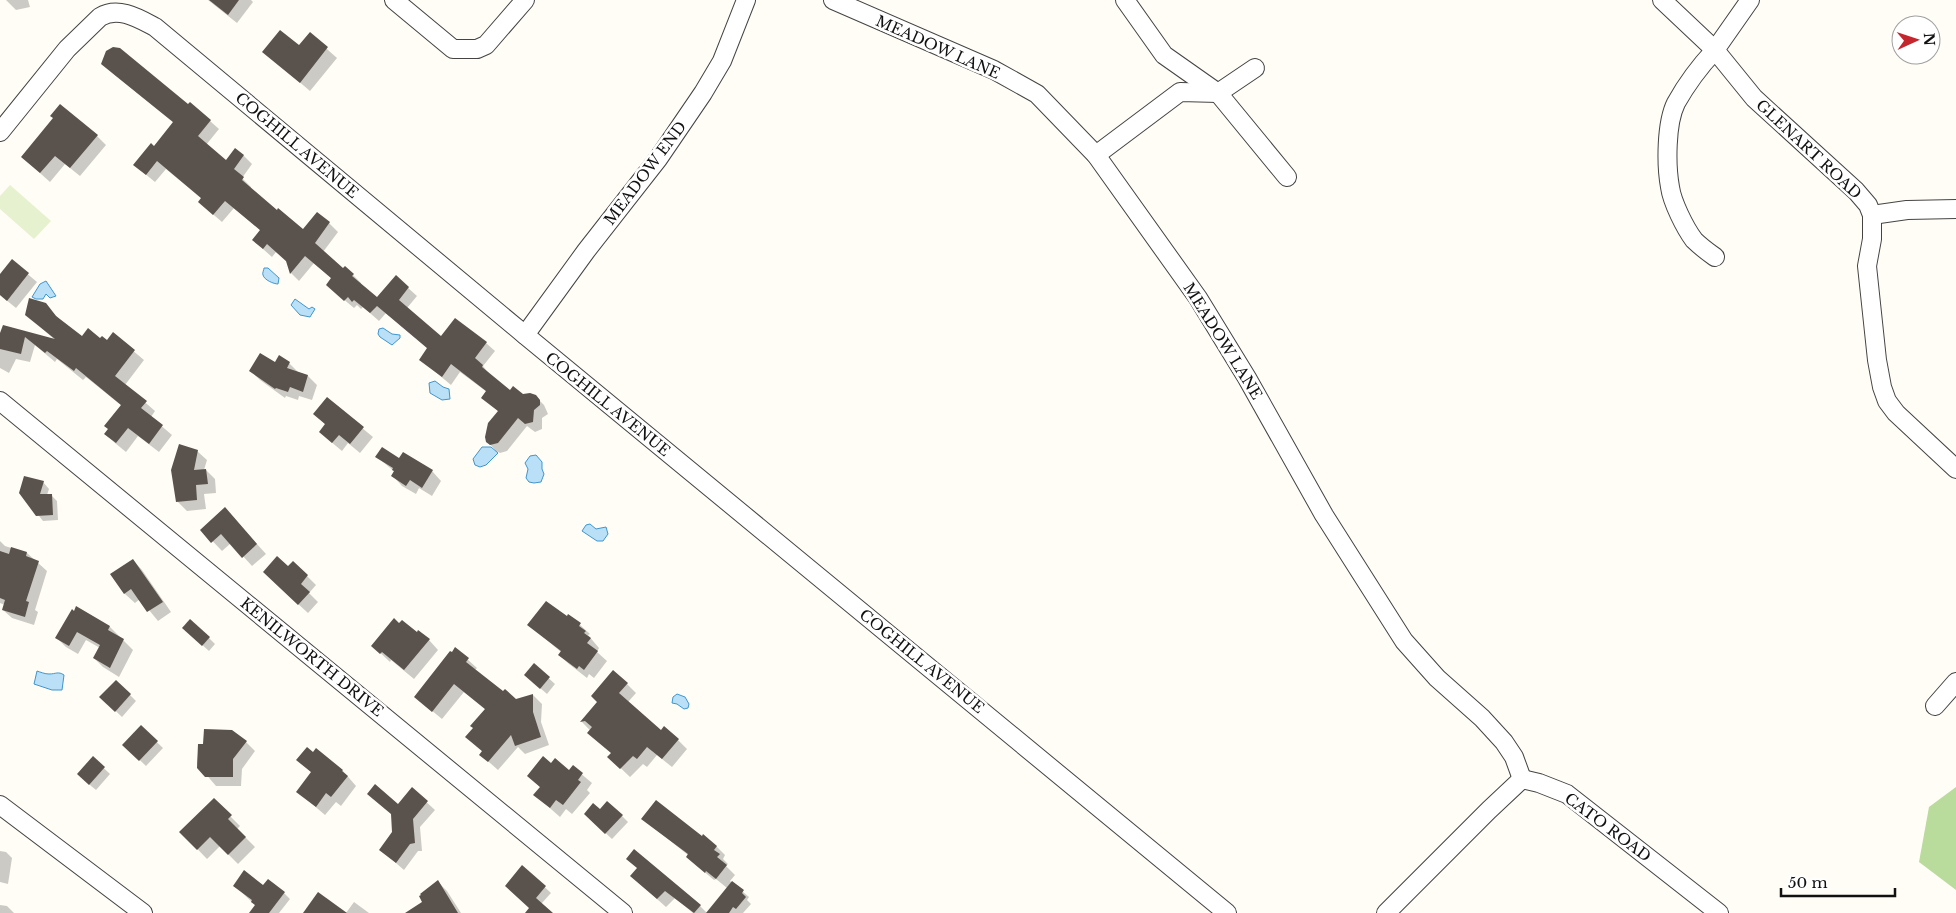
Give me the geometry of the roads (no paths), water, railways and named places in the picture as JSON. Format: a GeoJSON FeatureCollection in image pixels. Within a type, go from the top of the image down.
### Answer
{"type":"FeatureCollection","features":[{"type":"Feature","properties":{"kind":"street"},"geometry":{"type":"LineString","coordinates":[[394,0],[453,49],[477,48],[486,45],[525,0]]}},
{"type":"Feature","properties":{"kind":"street","name":"MEADOW END"},"geometry":{"type":"LineString","coordinates":[[525,335],[586,251],[658,159],[703,93],[722,61],[746,0]]}},
{"type":"Feature","properties":{"kind":"street","name":"MEADOW LANE"},"geometry":{"type":"LineString","coordinates":[[833,0],[994,70],[1037,94],[1096,155],[1198,298],[1247,378],[1324,515],[1404,641],[1437,678],[1482,718],[1504,742],[1514,757],[1522,779]]}},
{"type":"Feature","properties":{"kind":"street"},"geometry":{"type":"LineString","coordinates":[[1126,0],[1164,55],[1218,93],[1287,177]]}},
{"type":"Feature","properties":{"kind":"street","name":"GLENART ROAD"},"geometry":{"type":"LineString","coordinates":[[1662,0],[1715,50],[1754,98],[1856,191],[1868,205],[1872,215]]}},
{"type":"Feature","properties":{"kind":"street"},"geometry":{"type":"LineString","coordinates":[[1715,257],[1694,240],[1681,217],[1670,188],[1668,160],[1670,124],[1676,104],[1704,62],[1715,50],[1750,0]]}},
{"type":"Feature","properties":{"kind":"street","name":"COGHILL AVENUE"},"geometry":{"type":"LineString","coordinates":[[0,132],[68,49],[100,17],[107,13],[116,12],[140,19],[155,27],[525,335],[1227,913]]}},
{"type":"Feature","properties":{"kind":"street"},"geometry":{"type":"LineString","coordinates":[[1096,155],[1180,92],[1218,93],[1256,68]]}},
{"type":"Feature","properties":{"kind":"street"},"geometry":{"type":"LineString","coordinates":[[1956,210],[1907,210],[1872,215],[1872,239],[1867,266],[1877,360],[1882,387],[1887,401],[1896,413],[1956,468]]}},
{"type":"Feature","properties":{"kind":"street","name":"KENILWORTH DRIVE"},"geometry":{"type":"LineString","coordinates":[[0,402],[623,913]]}},
{"type":"Feature","properties":{"kind":"street"},"geometry":{"type":"LineString","coordinates":[[1935,706],[1956,682]]}},
{"type":"Feature","properties":{"kind":"street"},"geometry":{"type":"LineString","coordinates":[[1386,913],[1488,810],[1522,779]]}},
{"type":"Feature","properties":{"kind":"street","name":"CATO ROAD"},"geometry":{"type":"LineString","coordinates":[[1522,779],[1539,783],[1567,794],[1719,913]]}},
{"type":"Feature","properties":{"kind":"street"},"geometry":{"type":"LineString","coordinates":[[0,805],[144,913]]}},
{"type":"Feature","properties":{"kind":"water"},"geometry":{"type":"Polygon","coordinates":[[[264,268],[268,268],[279,278],[278,284],[265,279],[263,274],[264,268]]]}},
{"type":"Feature","properties":{"kind":"water"},"geometry":{"type":"Polygon","coordinates":[[[46,281],[56,296],[50,298],[46,294],[43,299],[32,297],[40,284],[46,281]]]}},
{"type":"Feature","properties":{"kind":"water"},"geometry":{"type":"Polygon","coordinates":[[[295,299],[309,309],[312,307],[315,309],[310,317],[300,315],[291,305],[295,299]]]}},
{"type":"Feature","properties":{"kind":"water"},"geometry":{"type":"Polygon","coordinates":[[[383,328],[392,334],[400,335],[400,338],[392,345],[378,334],[379,329],[383,328]]]}},
{"type":"Feature","properties":{"kind":"water"},"geometry":{"type":"Polygon","coordinates":[[[435,381],[449,389],[450,399],[442,400],[430,393],[429,383],[435,381]]]}},
{"type":"Feature","properties":{"kind":"water"},"geometry":{"type":"Polygon","coordinates":[[[482,447],[491,447],[498,453],[486,465],[480,467],[475,465],[473,459],[482,447]]]}},
{"type":"Feature","properties":{"kind":"water"},"geometry":{"type":"Polygon","coordinates":[[[536,455],[542,462],[544,474],[541,482],[534,483],[529,482],[526,478],[528,469],[525,463],[530,456],[536,455]]]}},
{"type":"Feature","properties":{"kind":"water"},"geometry":{"type":"Polygon","coordinates":[[[590,524],[596,529],[606,527],[608,534],[603,541],[597,541],[582,531],[586,525],[590,524]]]}},
{"type":"Feature","properties":{"kind":"water"},"geometry":{"type":"Polygon","coordinates":[[[37,671],[47,674],[58,673],[64,675],[62,690],[52,690],[34,684],[37,671]]]}},
{"type":"Feature","properties":{"kind":"water"},"geometry":{"type":"Polygon","coordinates":[[[677,694],[685,697],[689,704],[688,708],[684,709],[672,703],[673,697],[677,694]]]}}]}
